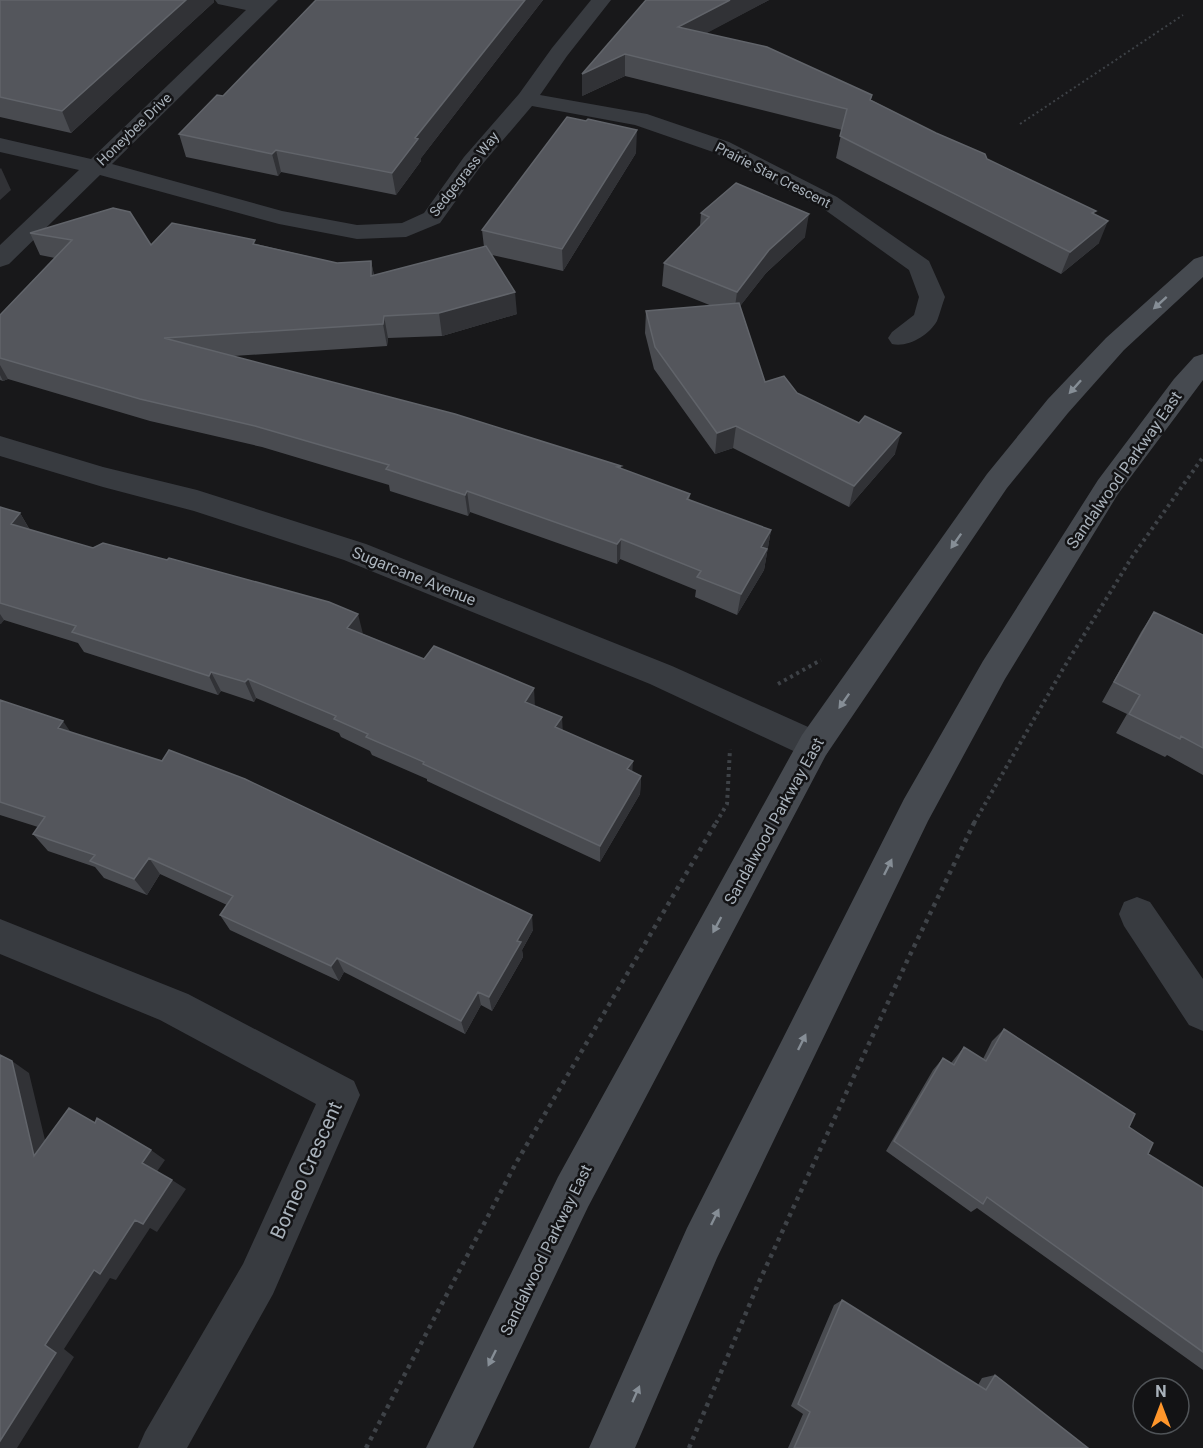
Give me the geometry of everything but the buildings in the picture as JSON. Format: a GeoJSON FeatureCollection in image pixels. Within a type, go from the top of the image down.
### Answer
{"type":"FeatureCollection","features":[{"type":"Feature","properties":{"kind":"main road","name":"Sandalwood Parkway East"},"geometry":{"type":"LineString","coordinates":[[449,1448],[573,1192],[814,745],[997,481],[1030,440],[1114,344],[1203,264]]}},
{"type":"Feature","properties":{"kind":"main road","name":"Sandalwood Parkway East"},"geometry":{"type":"LineString","coordinates":[[612,1448],[702,1244],[916,810],[994,670],[1108,487],[1182,385],[1203,363]]}},
{"type":"Feature","properties":{"kind":"street"},"geometry":{"type":"LineString","coordinates":[[225,0],[265,3]]}},
{"type":"Feature","properties":{"kind":"street","name":"Sedgegrass Way"},"geometry":{"type":"LineString","coordinates":[[0,145],[141,177],[279,217],[357,232],[405,230],[432,218],[472,162],[527,99],[559,52],[601,0]]}},
{"type":"Feature","properties":{"kind":"street","name":"Honeybee Drive"},"geometry":{"type":"LineString","coordinates":[[0,259],[168,97],[201,62],[265,3]]}},
{"type":"Feature","properties":{"kind":"street","name":"Prairie Star Crescent"},"geometry":{"type":"LineString","coordinates":[[527,99],[639,119],[721,147],[828,202],[920,266],[932,297],[925,319],[902,338]]}},
{"type":"Feature","properties":{"kind":"street","name":"Sugarcane Avenue"},"geometry":{"type":"LineString","coordinates":[[0,446],[103,477],[197,501],[355,552],[661,675],[814,745]]}},
{"type":"Feature","properties":{"kind":"street"},"geometry":{"type":"LineString","coordinates":[[1137,914],[1203,1012]]}},
{"type":"Feature","properties":{"kind":"street","name":"Borneo Crescent"},"geometry":{"type":"LineString","coordinates":[[0,936],[174,1007],[340,1095],[258,1279],[161,1448]]}},
{"type":"Feature","properties":{"kind":"path"},"geometry":{"type":"LineString","coordinates":[[1020,124],[1183,15]]}},
{"type":"Feature","properties":{"kind":"path"},"geometry":{"type":"LineString","coordinates":[[689,1448],[759,1282],[908,959],[972,827],[1063,669],[1132,557],[1203,457]]}},
{"type":"Feature","properties":{"kind":"path"},"geometry":{"type":"LineString","coordinates":[[366,1448],[516,1163],[727,804],[730,741]]}}]}
